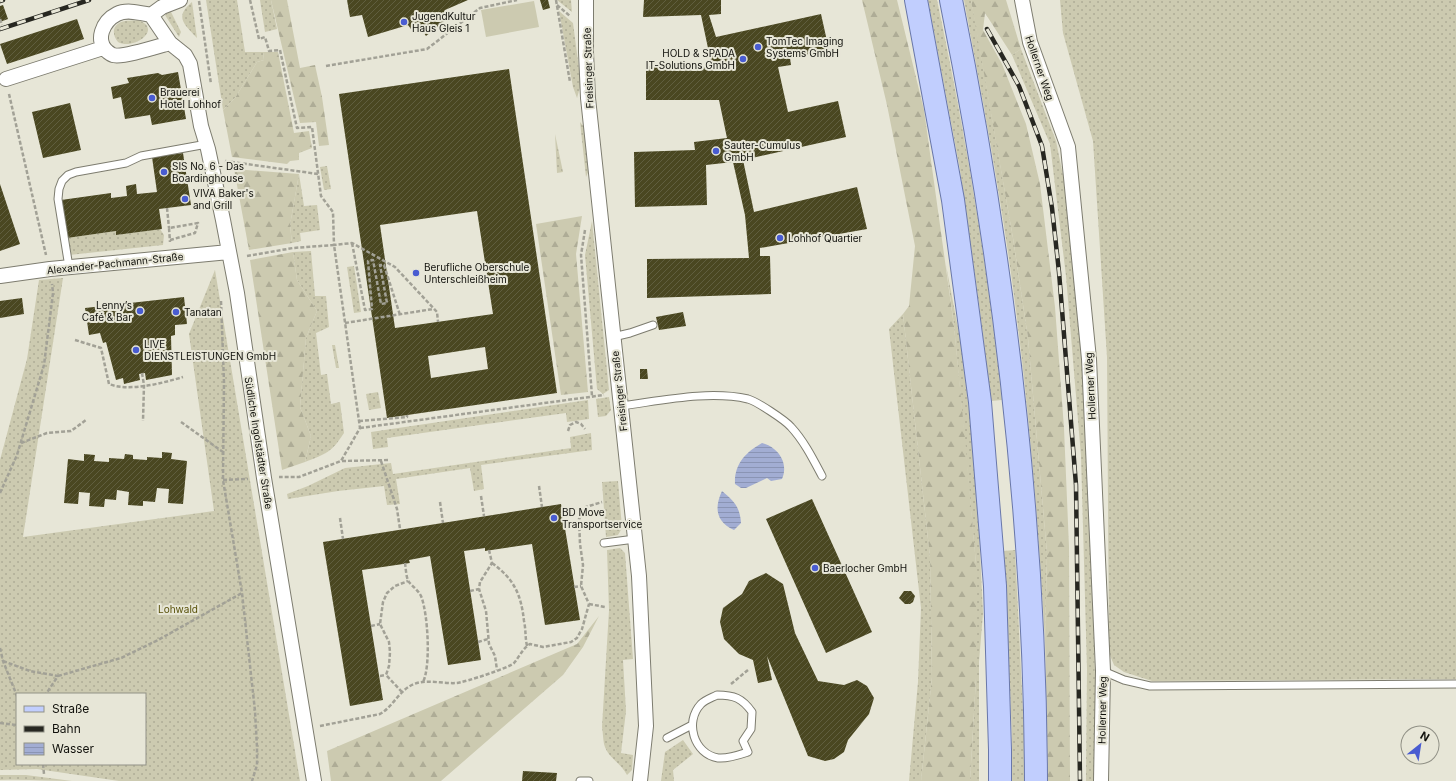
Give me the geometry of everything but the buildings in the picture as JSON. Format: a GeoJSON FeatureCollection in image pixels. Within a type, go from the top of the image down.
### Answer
{"type":"FeatureCollection","features":[{"type":"Feature","properties":{"kind":"main road"},"geometry":{"type":"LineString","coordinates":[[916,0],[953,200],[966,286],[980,402],[995,586],[1000,781]]}},
{"type":"Feature","properties":{"kind":"main road"},"geometry":{"type":"LineString","coordinates":[[951,0],[966,73],[986,190],[1000,282],[1015,405],[1030,575],[1036,781]]}},
{"type":"Feature","properties":{"kind":"street"},"geometry":{"type":"LineString","coordinates":[[170,43],[122,55],[112,55],[103,48],[101,40],[102,30],[107,22],[117,14],[133,11],[150,15],[162,7],[180,0]]}},
{"type":"Feature","properties":{"kind":"street","name":"Freisinger Straße"},"geometry":{"type":"LineString","coordinates":[[586,0],[588,98],[639,576],[646,726],[640,781]]}},
{"type":"Feature","properties":{"kind":"street","name":"Hollerner Weg"},"geometry":{"type":"LineString","coordinates":[[1022,0],[1030,42],[1068,147],[1089,359],[1103,671],[1101,781]]}},
{"type":"Feature","properties":{"kind":"street","name":"Südliche Ingolstädter Straße"},"geometry":{"type":"LineString","coordinates":[[150,15],[170,43],[185,55],[190,64],[229,252],[264,478],[314,781]]}},
{"type":"Feature","properties":{"kind":"street"},"geometry":{"type":"LineString","coordinates":[[3,81],[103,48]]}},
{"type":"Feature","properties":{"kind":"street","name":"Alexander-Pachmann-Straße"},"geometry":{"type":"LineString","coordinates":[[0,276],[50,269],[229,252]]}},
{"type":"Feature","properties":{"kind":"lane"},"geometry":{"type":"LineString","coordinates":[[69,268],[58,199],[62,181],[68,175],[76,172],[126,163],[141,156],[207,144]]}},
{"type":"Feature","properties":{"kind":"lane"},"geometry":{"type":"LineString","coordinates":[[613,337],[653,325]]}},
{"type":"Feature","properties":{"kind":"lane"},"geometry":{"type":"LineString","coordinates":[[620,400],[716,395],[749,399],[771,412],[790,426],[804,442],[822,476]]}},
{"type":"Feature","properties":{"kind":"lane"},"geometry":{"type":"LineString","coordinates":[[604,543],[635,538]]}},
{"type":"Feature","properties":{"kind":"lane"},"geometry":{"type":"LineString","coordinates":[[1103,671],[1124,680],[1150,686],[1456,684]]}},
{"type":"Feature","properties":{"kind":"lane"},"geometry":{"type":"LineString","coordinates":[[667,738],[692,725],[695,713],[700,705],[708,699],[717,695],[727,695],[746,703],[752,712],[751,729],[743,741],[748,752],[728,758],[718,758],[709,754],[701,749],[695,741],[692,732],[692,725]]}},
{"type":"Feature","properties":{"kind":"lane"},"geometry":{"type":"LineString","coordinates":[[580,781],[589,781]]}},
{"type":"Feature","properties":{"kind":"path"},"geometry":{"type":"LineString","coordinates":[[250,0],[259,39],[265,37],[269,51],[280,50],[297,128],[312,127],[321,196],[333,212],[334,245],[360,428],[341,461]]}},
{"type":"Feature","properties":{"kind":"path"},"geometry":{"type":"LineString","coordinates":[[326,66],[427,49],[480,8],[517,0]]}},
{"type":"Feature","properties":{"kind":"path"},"geometry":{"type":"LineString","coordinates":[[556,0],[571,87]]}},
{"type":"Feature","properties":{"kind":"path"},"geometry":{"type":"LineString","coordinates":[[199,1],[212,87]]}},
{"type":"Feature","properties":{"kind":"path"},"geometry":{"type":"LineString","coordinates":[[0,18],[2,24]]}},
{"type":"Feature","properties":{"kind":"path"},"geometry":{"type":"LineString","coordinates":[[0,493],[17,455],[44,366],[53,294],[50,269],[3,81]]}},
{"type":"Feature","properties":{"kind":"path"},"geometry":{"type":"LineString","coordinates":[[223,161],[318,174]]}},
{"type":"Feature","properties":{"kind":"path"},"geometry":{"type":"LineString","coordinates":[[167,208],[170,240],[195,233],[198,223],[169,228]]}},
{"type":"Feature","properties":{"kind":"path"},"geometry":{"type":"LineString","coordinates":[[585,229],[581,256],[592,396]]}},
{"type":"Feature","properties":{"kind":"path"},"geometry":{"type":"LineString","coordinates":[[352,242],[365,310],[372,309],[368,260],[373,260],[381,304],[387,303],[380,265],[384,265],[400,314]]}},
{"type":"Feature","properties":{"kind":"path"},"geometry":{"type":"LineString","coordinates":[[247,256],[293,248],[352,242],[395,267],[437,312],[438,322]]}},
{"type":"Feature","properties":{"kind":"path"},"geometry":{"type":"LineString","coordinates":[[220,296],[224,382],[223,480],[242,592],[255,711],[257,765],[252,781]]}},
{"type":"Feature","properties":{"kind":"path"},"geometry":{"type":"LineString","coordinates":[[345,323],[434,309]]}},
{"type":"Feature","properties":{"kind":"path"},"geometry":{"type":"LineString","coordinates":[[75,340],[101,348],[109,384],[115,386],[132,387],[183,377]]}},
{"type":"Feature","properties":{"kind":"path"},"geometry":{"type":"LineString","coordinates":[[142,373],[144,385],[143,421]]}},
{"type":"Feature","properties":{"kind":"path"},"geometry":{"type":"LineString","coordinates":[[360,428],[592,396],[620,400]]}},
{"type":"Feature","properties":{"kind":"path"},"geometry":{"type":"LineString","coordinates":[[359,421],[407,417],[407,415]]}},
{"type":"Feature","properties":{"kind":"path"},"geometry":{"type":"LineString","coordinates":[[21,443],[47,433],[71,430],[86,420]]}},
{"type":"Feature","properties":{"kind":"path"},"geometry":{"type":"LineString","coordinates":[[181,422],[223,452]]}},
{"type":"Feature","properties":{"kind":"path"},"geometry":{"type":"LineString","coordinates":[[568,431],[570,425],[576,422],[581,424],[585,429]]}},
{"type":"Feature","properties":{"kind":"path"},"geometry":{"type":"LineString","coordinates":[[223,480],[299,477],[341,461],[390,460]]}},
{"type":"Feature","properties":{"kind":"path"},"geometry":{"type":"LineString","coordinates":[[381,461],[397,509],[400,529]]}},
{"type":"Feature","properties":{"kind":"path"},"geometry":{"type":"LineString","coordinates":[[539,486],[542,507]]}},
{"type":"Feature","properties":{"kind":"path"},"geometry":{"type":"LineString","coordinates":[[480,496],[484,516]]}},
{"type":"Feature","properties":{"kind":"path"},"geometry":{"type":"LineString","coordinates":[[440,502],[443,523]]}},
{"type":"Feature","properties":{"kind":"path"},"geometry":{"type":"LineString","coordinates":[[305,729],[380,714],[387,710],[402,692],[414,684],[431,681],[458,683],[514,664],[525,647],[530,644],[543,647],[571,642],[577,638],[582,629],[589,604],[581,586],[583,565],[579,519],[586,507],[602,502]]}},
{"type":"Feature","properties":{"kind":"path"},"geometry":{"type":"LineString","coordinates":[[340,518],[343,539]]}},
{"type":"Feature","properties":{"kind":"path"},"geometry":{"type":"LineString","coordinates":[[489,550],[492,563],[502,570],[510,579],[520,598],[524,617],[525,638],[528,646]]}},
{"type":"Feature","properties":{"kind":"path"},"geometry":{"type":"LineString","coordinates":[[492,563],[480,582],[479,589],[486,611],[488,639],[495,656],[497,670]]}},
{"type":"Feature","properties":{"kind":"path"},"geometry":{"type":"LineString","coordinates":[[405,564],[408,581],[415,587],[424,607],[428,668],[423,683]]}},
{"type":"Feature","properties":{"kind":"path"},"geometry":{"type":"LineString","coordinates":[[386,675],[389,666],[389,642],[380,624],[383,602],[387,593],[395,586],[408,581]]}},
{"type":"Feature","properties":{"kind":"path"},"geometry":{"type":"LineString","coordinates":[[574,587],[581,586]]}},
{"type":"Feature","properties":{"kind":"path"},"geometry":{"type":"LineString","coordinates":[[470,591],[479,589]]}},
{"type":"Feature","properties":{"kind":"path"},"geometry":{"type":"LineString","coordinates":[[3,661],[30,671],[58,676],[121,658],[158,640],[242,592]]}},
{"type":"Feature","properties":{"kind":"path"},"geometry":{"type":"LineString","coordinates":[[589,604],[605,606]]}},
{"type":"Feature","properties":{"kind":"path"},"geometry":{"type":"LineString","coordinates":[[372,626],[380,624]]}},
{"type":"Feature","properties":{"kind":"path"},"geometry":{"type":"LineString","coordinates":[[478,642],[488,639]]}},
{"type":"Feature","properties":{"kind":"path"},"geometry":{"type":"LineString","coordinates":[[0,648],[3,661],[16,694]]}},
{"type":"Feature","properties":{"kind":"path"},"geometry":{"type":"LineString","coordinates":[[386,675],[402,692]]}},
{"type":"Feature","properties":{"kind":"path"},"geometry":{"type":"LineString","coordinates":[[380,676],[386,675]]}},
{"type":"Feature","properties":{"kind":"path"},"geometry":{"type":"LineString","coordinates":[[47,693],[58,676]]}},
{"type":"Feature","properties":{"kind":"path"},"geometry":{"type":"LineString","coordinates":[[0,723],[16,725]]}},
{"type":"Feature","properties":{"kind":"path"},"geometry":{"type":"LineString","coordinates":[[43,765],[44,774]]}},
{"type":"Feature","properties":{"kind":"green space"},"geometry":{"type":"Polygon","coordinates":[[[206,0],[237,0],[245,52],[263,52],[264,60],[257,62],[235,98],[223,110],[206,0]]]}},
{"type":"Feature","properties":{"kind":"green space"},"geometry":{"type":"Polygon","coordinates":[[[260,0],[271,0],[277,29],[265,32],[260,0]]]}},
{"type":"Feature","properties":{"kind":"green space"},"geometry":{"type":"Polygon","coordinates":[[[271,0],[287,0],[300,68],[315,65],[322,97],[329,145],[319,146],[316,122],[300,123],[271,0]]]}},
{"type":"Feature","properties":{"kind":"green space"},"geometry":{"type":"Polygon","coordinates":[[[557,0],[571,0],[572,12],[557,0]]]}},
{"type":"Feature","properties":{"kind":"green space"},"geometry":{"type":"Polygon","coordinates":[[[862,0],[897,0],[924,110],[954,326],[976,564],[976,678],[970,781],[921,781],[932,677],[930,557],[903,314],[909,306],[915,246],[887,105],[862,0]]]}},
{"type":"Feature","properties":{"kind":"green space"},"geometry":{"type":"Polygon","coordinates":[[[928,0],[937,0],[957,99],[983,249],[1002,400],[991,401],[960,170],[928,0]]]}},
{"type":"Feature","properties":{"kind":"green space"},"geometry":{"type":"Polygon","coordinates":[[[964,0],[971,0],[975,20],[1013,238],[1028,338],[1047,553],[1045,640],[1032,464],[1019,332],[997,180],[964,0]]]}},
{"type":"Feature","properties":{"kind":"green space"},"geometry":{"type":"Polygon","coordinates":[[[971,0],[1006,0],[1021,49],[1012,55],[985,13],[983,30],[1002,64],[1026,124],[1040,184],[1055,307],[1064,428],[1069,547],[1070,781],[1048,781],[1045,640],[1047,553],[1028,338],[1013,238],[971,0]]]}},
{"type":"Feature","properties":{"kind":"green space"},"geometry":{"type":"Polygon","coordinates":[[[1060,0],[1456,0],[1456,679],[1152,681],[1124,672],[1114,665],[1109,653],[1107,357],[1093,141],[1063,33],[1060,0]]]}},
{"type":"Feature","properties":{"kind":"green space"},"geometry":{"type":"Polygon","coordinates":[[[534,1],[539,27],[486,37],[481,10],[534,1]]]}},
{"type":"Feature","properties":{"kind":"green space"},"geometry":{"type":"Polygon","coordinates":[[[192,2],[197,38],[188,29],[182,16],[183,12],[192,2]]]}},
{"type":"Feature","properties":{"kind":"green space"},"geometry":{"type":"Polygon","coordinates":[[[170,10],[181,32],[179,37],[165,15],[170,10]]]}},
{"type":"Feature","properties":{"kind":"green space"},"geometry":{"type":"Polygon","coordinates":[[[559,11],[573,23],[581,84],[577,98],[573,87],[559,11]]]}},
{"type":"Feature","properties":{"kind":"green space"},"geometry":{"type":"Polygon","coordinates":[[[138,20],[145,24],[148,28],[147,33],[143,38],[131,44],[118,42],[114,34],[116,26],[123,21],[138,20]]]}},
{"type":"Feature","properties":{"kind":"green space"},"geometry":{"type":"Polygon","coordinates":[[[1021,49],[1056,141],[1066,190],[1084,386],[1092,545],[1096,725],[1094,781],[1086,781],[1087,669],[1081,456],[1066,276],[1050,144],[1012,55],[1021,49]]]}},
{"type":"Feature","properties":{"kind":"green space"},"geometry":{"type":"Polygon","coordinates":[[[263,52],[278,52],[294,133],[309,131],[312,148],[299,153],[299,160],[290,161],[287,164],[232,157],[223,110],[235,98],[257,62],[264,60],[263,52]]]}},
{"type":"Feature","properties":{"kind":"green space"},"geometry":{"type":"Polygon","coordinates":[[[580,122],[584,127],[589,170],[586,177],[580,122]]]}},
{"type":"Feature","properties":{"kind":"green space"},"geometry":{"type":"Polygon","coordinates":[[[555,134],[563,172],[557,173],[555,134]]]}},
{"type":"Feature","properties":{"kind":"green space"},"geometry":{"type":"Polygon","coordinates":[[[327,166],[331,189],[324,190],[320,167],[327,166]]]}},
{"type":"Feature","properties":{"kind":"green space"},"geometry":{"type":"Polygon","coordinates":[[[234,169],[299,174],[290,225],[292,243],[249,250],[234,169]]]}},
{"type":"Feature","properties":{"kind":"green space"},"geometry":{"type":"Polygon","coordinates":[[[299,174],[304,206],[317,205],[320,230],[300,233],[301,241],[292,243],[290,225],[299,174]]]}},
{"type":"Feature","properties":{"kind":"green space"},"geometry":{"type":"Polygon","coordinates":[[[582,216],[576,254],[588,392],[561,395],[536,224],[582,216]]]}},
{"type":"Feature","properties":{"kind":"green space"},"geometry":{"type":"Polygon","coordinates":[[[592,221],[609,390],[603,394],[597,389],[585,255],[592,221]]]}},
{"type":"Feature","properties":{"kind":"green space"},"geometry":{"type":"Polygon","coordinates":[[[160,229],[164,235],[163,245],[69,255],[67,238],[116,231],[117,235],[160,229]]]}},
{"type":"Feature","properties":{"kind":"green space"},"geometry":{"type":"Polygon","coordinates":[[[311,251],[315,296],[326,296],[329,327],[316,333],[321,375],[327,374],[331,404],[340,402],[344,433],[328,452],[305,462],[311,436],[300,407],[306,338],[317,311],[297,280],[293,252],[311,251]]]}},
{"type":"Feature","properties":{"kind":"green space"},"geometry":{"type":"Polygon","coordinates":[[[293,252],[297,280],[317,311],[306,338],[300,407],[311,436],[305,462],[282,470],[250,260],[293,252]]]}},
{"type":"Feature","properties":{"kind":"green space"},"geometry":{"type":"Polygon","coordinates":[[[946,265],[961,344],[972,434],[978,513],[983,613],[979,662],[979,781],[970,781],[976,678],[976,564],[954,326],[946,265]]]}},
{"type":"Feature","properties":{"kind":"green space"},"geometry":{"type":"Polygon","coordinates":[[[354,266],[361,312],[354,313],[347,267],[354,266]]]}},
{"type":"Feature","properties":{"kind":"green space","name":"Lohwald"},"geometry":{"type":"Polygon","coordinates":[[[215,270],[300,781],[119,781],[37,769],[0,770],[0,460],[27,359],[39,280],[63,278],[23,537],[214,511],[189,334],[215,270]]]}},
{"type":"Feature","properties":{"kind":"green space"},"geometry":{"type":"Polygon","coordinates":[[[903,314],[930,557],[932,677],[921,781],[909,781],[918,682],[921,608],[889,329],[903,314]]]}},
{"type":"Feature","properties":{"kind":"green space"},"geometry":{"type":"Polygon","coordinates":[[[332,345],[335,345],[339,368],[336,368],[332,345]]]}},
{"type":"Feature","properties":{"kind":"green space"},"geometry":{"type":"Polygon","coordinates":[[[378,392],[381,408],[369,410],[366,394],[378,392]]]}},
{"type":"Feature","properties":{"kind":"green space"},"geometry":{"type":"Polygon","coordinates":[[[609,397],[611,410],[606,416],[598,417],[596,399],[609,397]]]}},
{"type":"Feature","properties":{"kind":"green space"},"geometry":{"type":"Polygon","coordinates":[[[588,400],[589,419],[567,422],[566,413],[387,438],[388,447],[373,449],[371,432],[588,400]]]}},
{"type":"Feature","properties":{"kind":"green space"},"geometry":{"type":"Polygon","coordinates":[[[591,433],[592,450],[481,465],[484,489],[474,491],[470,468],[396,479],[400,504],[387,505],[384,486],[338,491],[288,499],[287,494],[308,486],[345,468],[391,463],[393,474],[571,448],[570,437],[591,433]]]}},
{"type":"Feature","properties":{"kind":"green space"},"geometry":{"type":"Polygon","coordinates":[[[618,481],[622,528],[618,535],[606,537],[602,482],[618,481]]]}},
{"type":"Feature","properties":{"kind":"green space"},"geometry":{"type":"Polygon","coordinates":[[[620,548],[625,553],[633,659],[623,660],[626,711],[621,753],[633,755],[632,770],[627,775],[608,753],[604,742],[602,727],[609,610],[607,550],[620,548]]]}},
{"type":"Feature","properties":{"kind":"green space"},"geometry":{"type":"Polygon","coordinates":[[[1015,550],[1024,732],[1024,781],[1012,781],[1012,736],[1004,551],[1015,550]]]}},
{"type":"Feature","properties":{"kind":"green space"},"geometry":{"type":"Polygon","coordinates":[[[599,616],[583,647],[563,675],[441,781],[331,781],[327,751],[577,644],[599,616]]]}},
{"type":"Feature","properties":{"kind":"green space"},"geometry":{"type":"Polygon","coordinates":[[[683,740],[693,754],[673,770],[674,781],[661,781],[665,752],[683,740]]]}},
{"type":"Feature","properties":{"kind":"green space"},"geometry":{"type":"Polygon","coordinates":[[[0,775],[26,775],[72,781],[0,780],[0,775]]]}},
{"type":"Feature","properties":{"kind":"water"},"geometry":{"type":"Polygon","coordinates":[[[762,443],[773,448],[780,455],[784,467],[782,479],[771,481],[767,478],[746,488],[741,488],[735,484],[735,477],[739,465],[742,459],[751,450],[762,443]]]}},
{"type":"Feature","properties":{"kind":"water"},"geometry":{"type":"Polygon","coordinates":[[[722,491],[738,508],[741,523],[734,530],[723,523],[718,514],[719,497],[722,491]]]}},
{"type":"Feature","properties":{"kind":"railway"},"geometry":{"type":"LineString","coordinates":[[0,29],[89,0]]}},
{"type":"Feature","properties":{"kind":"railway"},"geometry":{"type":"LineString","coordinates":[[987,29],[1019,86],[1042,146],[1052,208],[1059,272],[1076,485],[1080,781]]}},
{"type":"Feature","properties":{"kind":"place","name":"JugendKultur Haus Gleis 1"},"geometry":{"type":"Point","coordinates":[404,22]}},
{"type":"Feature","properties":{"kind":"place","name":"TomTec Imaging Systems GmbH"},"geometry":{"type":"Point","coordinates":[758,47]}},
{"type":"Feature","properties":{"kind":"place","name":"HOLD & SPADA IT-Solutions GmbH"},"geometry":{"type":"Point","coordinates":[743,59]}},
{"type":"Feature","properties":{"kind":"place","name":"Brauerei Hotel Lohhof"},"geometry":{"type":"Point","coordinates":[152,98]}},
{"type":"Feature","properties":{"kind":"place","name":"Sauter-Cumulus GmbH"},"geometry":{"type":"Point","coordinates":[716,151]}},
{"type":"Feature","properties":{"kind":"place","name":"SIS No. 6 - Das Boardinghouse"},"geometry":{"type":"Point","coordinates":[164,172]}},
{"type":"Feature","properties":{"kind":"place","name":"VIVA Baker's and Grill"},"geometry":{"type":"Point","coordinates":[185,199]}},
{"type":"Feature","properties":{"kind":"place","name":"Lohhof Quartier"},"geometry":{"type":"Point","coordinates":[780,238]}},
{"type":"Feature","properties":{"kind":"place","name":"Berufliche Oberschule Unterschleißheim"},"geometry":{"type":"Point","coordinates":[416,273]}},
{"type":"Feature","properties":{"kind":"place","name":"Lenny’s Café & Bar"},"geometry":{"type":"Point","coordinates":[140,311]}},
{"type":"Feature","properties":{"kind":"place","name":"Tanatan"},"geometry":{"type":"Point","coordinates":[176,312]}},
{"type":"Feature","properties":{"kind":"place","name":"LIVE DIENSTLEISTUNGEN GmbH"},"geometry":{"type":"Point","coordinates":[136,350]}},
{"type":"Feature","properties":{"kind":"place","name":"BD Move Transportservice"},"geometry":{"type":"Point","coordinates":[554,518]}},
{"type":"Feature","properties":{"kind":"place","name":"Baerlocher GmbH"},"geometry":{"type":"Point","coordinates":[815,568]}}]}
